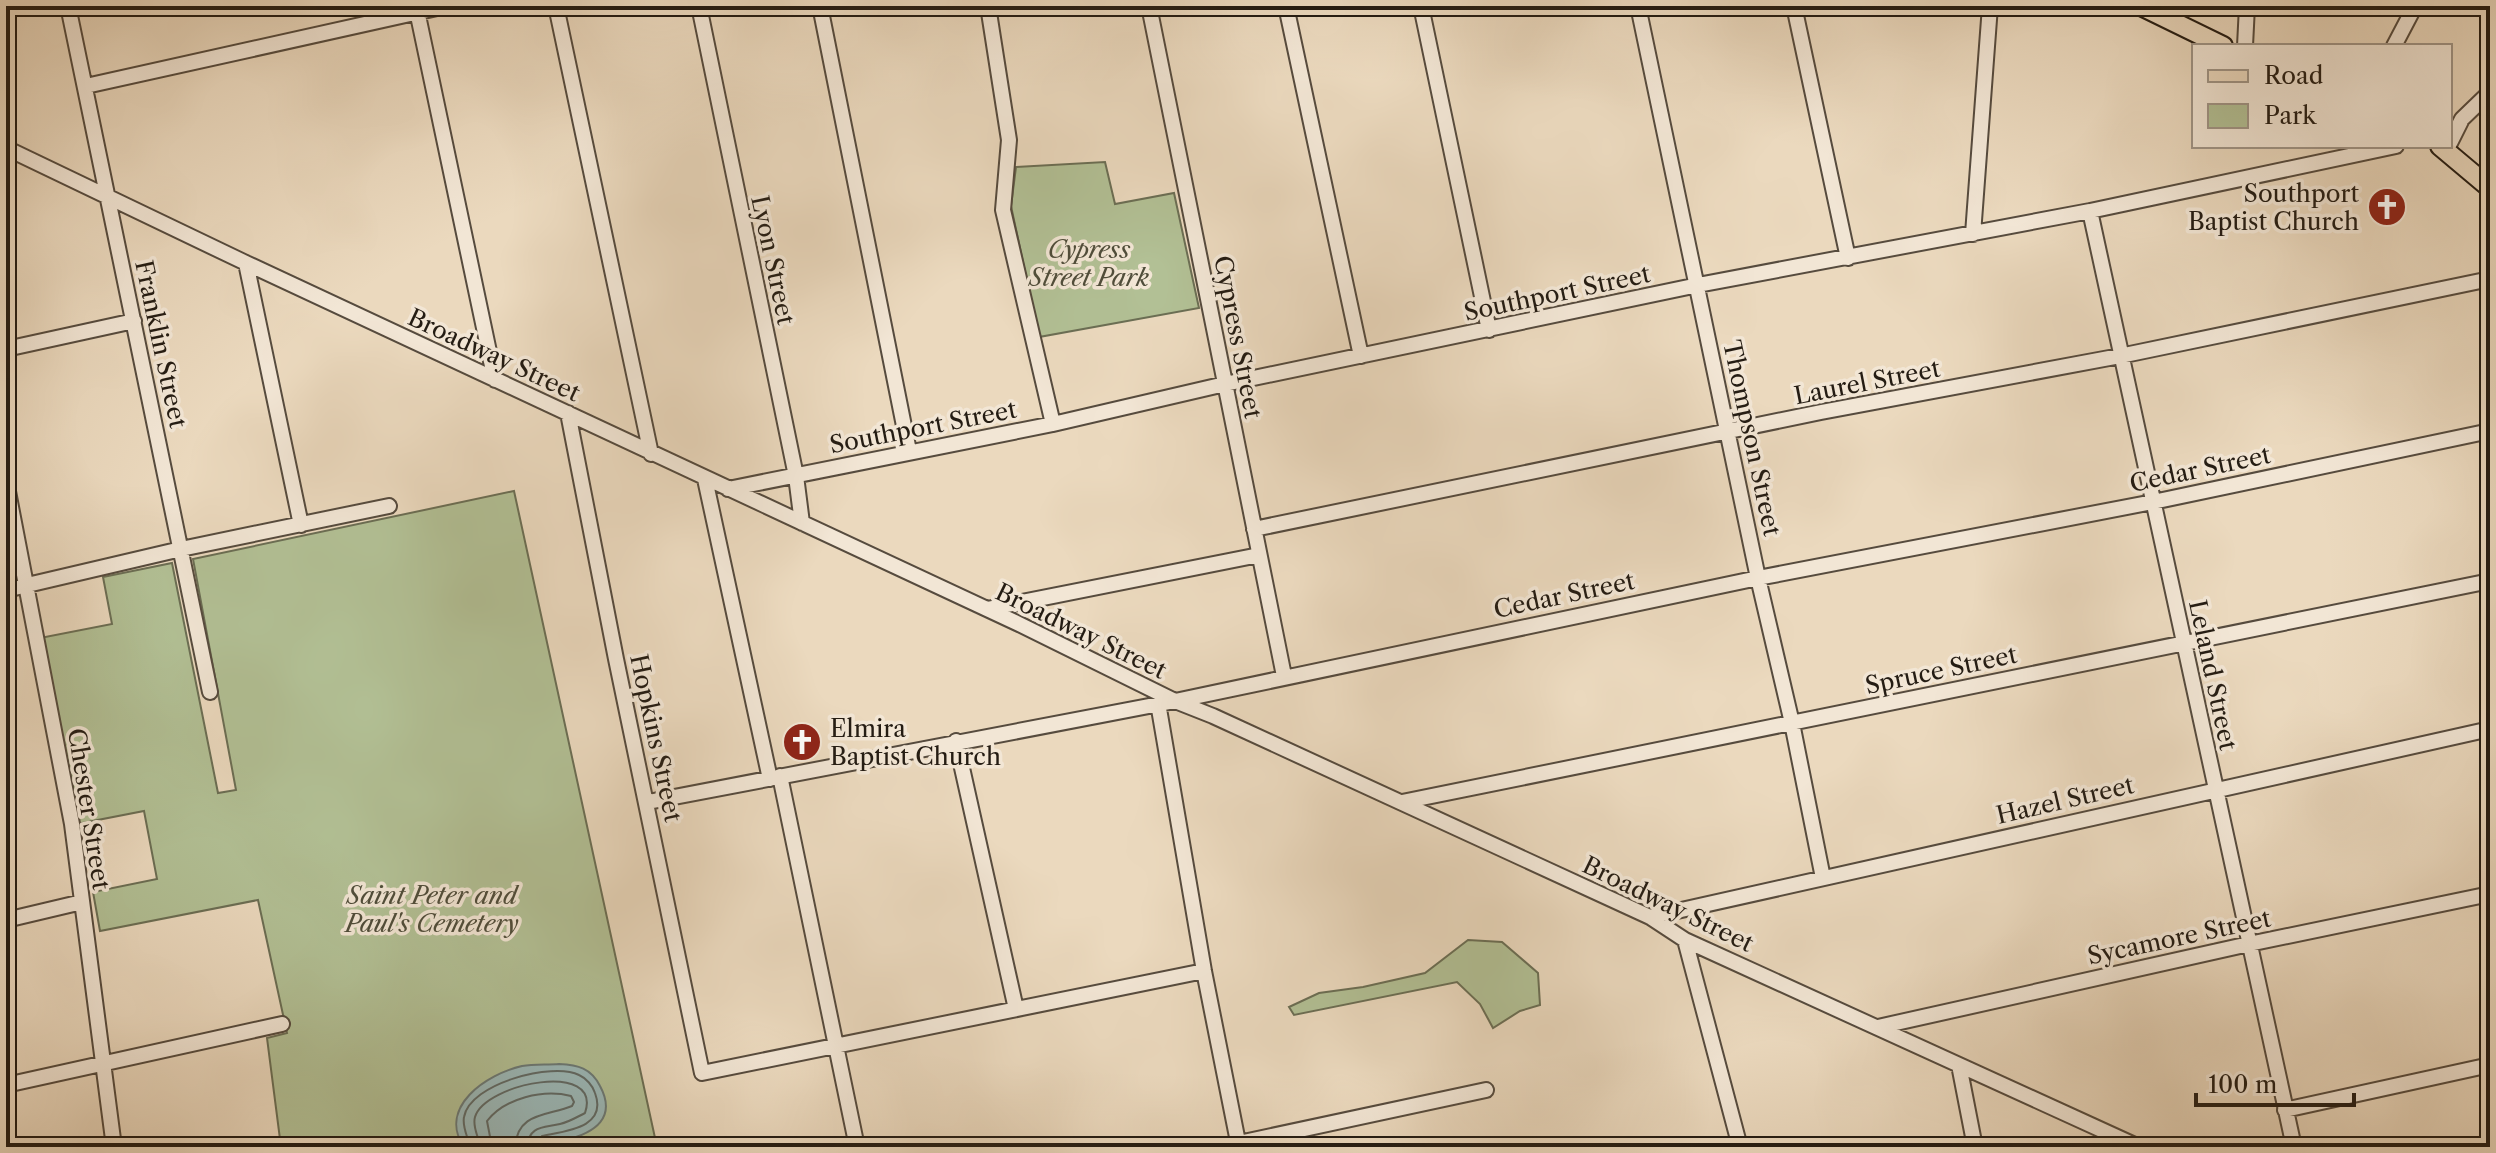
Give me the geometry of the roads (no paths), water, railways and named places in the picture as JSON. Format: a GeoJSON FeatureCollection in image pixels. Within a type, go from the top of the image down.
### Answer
{"type":"FeatureCollection","features":[{"type":"Feature","properties":{"kind":"main road"},"geometry":{"type":"LineString","coordinates":[[2141,6],[2219,44]]}},
{"type":"Feature","properties":{"kind":"main road"},"geometry":{"type":"LineString","coordinates":[[2448,148],[2490,188]]}},
{"type":"Feature","properties":{"kind":"street","name":"Franklin Street"},"geometry":{"type":"LineString","coordinates":[[68,6],[210,692]]}},
{"type":"Feature","properties":{"kind":"street"},"geometry":{"type":"LineString","coordinates":[[86,86],[417,9],[446,6]]}},
{"type":"Feature","properties":{"kind":"street"},"geometry":{"type":"LineString","coordinates":[[556,6],[651,454]]}},
{"type":"Feature","properties":{"kind":"street","name":"Lyon Street"},"geometry":{"type":"LineString","coordinates":[[699,6],[796,476],[802,523]]}},
{"type":"Feature","properties":{"kind":"street"},"geometry":{"type":"LineString","coordinates":[[820,6],[909,451]]}},
{"type":"Feature","properties":{"kind":"street"},"geometry":{"type":"LineString","coordinates":[[988,6],[1009,140],[1003,210],[1053,424]]}},
{"type":"Feature","properties":{"kind":"street","name":"Cypress Street"},"geometry":{"type":"LineString","coordinates":[[1149,6],[1284,676]]}},
{"type":"Feature","properties":{"kind":"street"},"geometry":{"type":"LineString","coordinates":[[1286,6],[1361,356]]}},
{"type":"Feature","properties":{"kind":"street"},"geometry":{"type":"LineString","coordinates":[[1421,6],[1489,330]]}},
{"type":"Feature","properties":{"kind":"street","name":"Thompson Street"},"geometry":{"type":"LineString","coordinates":[[1638,6],[1823,878]]}},
{"type":"Feature","properties":{"kind":"street"},"geometry":{"type":"LineString","coordinates":[[1794,6],[1848,258]]}},
{"type":"Feature","properties":{"kind":"street"},"geometry":{"type":"LineString","coordinates":[[1973,234],[1990,6]]}},
{"type":"Feature","properties":{"kind":"street"},"geometry":{"type":"LineString","coordinates":[[2245,44],[2247,6]]}},
{"type":"Feature","properties":{"kind":"street"},"geometry":{"type":"LineString","coordinates":[[2395,44],[2415,6]]}},
{"type":"Feature","properties":{"kind":"street"},"geometry":{"type":"LineString","coordinates":[[417,9],[495,380]]}},
{"type":"Feature","properties":{"kind":"street"},"geometry":{"type":"LineString","coordinates":[[2452,136],[2462,119],[2490,92]]}},
{"type":"Feature","properties":{"kind":"street","name":"Broadway Street"},"geometry":{"type":"LineString","coordinates":[[6,148],[651,454],[987,609],[1175,701],[1650,917],[1685,940],[2139,1147]]}},
{"type":"Feature","properties":{"kind":"street","name":"Southport Street"},"geometry":{"type":"LineString","coordinates":[[728,490],[1053,424],[1225,384],[1698,285],[2090,211],[2387,148]]}},
{"type":"Feature","properties":{"kind":"street","name":"Leland Street"},"geometry":{"type":"LineString","coordinates":[[2090,211],[2294,1147]]}},
{"type":"Feature","properties":{"kind":"street"},"geometry":{"type":"LineString","coordinates":[[246,263],[301,525]]}},
{"type":"Feature","properties":{"kind":"street","name":"Laurel Street"},"geometry":{"type":"LineString","coordinates":[[1254,529],[2490,279]]}},
{"type":"Feature","properties":{"kind":"street"},"geometry":{"type":"LineString","coordinates":[[6,349],[134,321]]}},
{"type":"Feature","properties":{"kind":"street","name":"Hopkins Street"},"geometry":{"type":"LineString","coordinates":[[568,413],[702,1073],[835,1044]]}},
{"type":"Feature","properties":{"kind":"street","name":"Cedar Street"},"geometry":{"type":"LineString","coordinates":[[648,802],[1175,701],[1758,578],[2153,502],[2490,431]]}},
{"type":"Feature","properties":{"kind":"street"},"geometry":{"type":"LineString","coordinates":[[705,479],[857,1147]]}},
{"type":"Feature","properties":{"kind":"street","name":"Chester Street"},"geometry":{"type":"LineString","coordinates":[[6,481],[72,824],[114,1147]]}},
{"type":"Feature","properties":{"kind":"street"},"geometry":{"type":"LineString","coordinates":[[6,590],[181,549],[389,506]]}},
{"type":"Feature","properties":{"kind":"street"},"geometry":{"type":"LineString","coordinates":[[987,609],[1259,555]]}},
{"type":"Feature","properties":{"kind":"street","name":"Spruce Street"},"geometry":{"type":"LineString","coordinates":[[1402,803],[2490,581]]}},
{"type":"Feature","properties":{"kind":"street"},"geometry":{"type":"LineString","coordinates":[[1158,703],[1204,971],[1239,1145]]}},
{"type":"Feature","properties":{"kind":"street","name":"Hazel Street"},"geometry":{"type":"LineString","coordinates":[[1650,917],[2490,729]]}},
{"type":"Feature","properties":{"kind":"street"},"geometry":{"type":"LineString","coordinates":[[956,741],[1016,1009]]}},
{"type":"Feature","properties":{"kind":"street","name":"Sycamore Street"},"geometry":{"type":"LineString","coordinates":[[1878,1027],[2490,894]]}},
{"type":"Feature","properties":{"kind":"street"},"geometry":{"type":"LineString","coordinates":[[6,920],[82,902]]}},
{"type":"Feature","properties":{"kind":"street"},"geometry":{"type":"LineString","coordinates":[[1685,940],[1740,1147]]}},
{"type":"Feature","properties":{"kind":"street"},"geometry":{"type":"LineString","coordinates":[[835,1044],[1204,971]]}},
{"type":"Feature","properties":{"kind":"street"},"geometry":{"type":"LineString","coordinates":[[6,1085],[282,1024]]}},
{"type":"Feature","properties":{"kind":"street"},"geometry":{"type":"LineString","coordinates":[[1959,1065],[1975,1147]]}},
{"type":"Feature","properties":{"kind":"street"},"geometry":{"type":"LineString","coordinates":[[2285,1110],[2490,1065]]}},
{"type":"Feature","properties":{"kind":"street"},"geometry":{"type":"LineString","coordinates":[[1220,1147],[1486,1090]]}},
{"type":"Feature","properties":{"kind":"water"},"geometry":{"type":"Polygon","coordinates":[[[559,1064],[583,1069],[600,1086],[606,1108],[599,1124],[582,1135],[558,1142],[464,1147],[457,1132],[457,1119],[461,1106],[470,1094],[494,1076],[508,1070],[527,1065],[559,1064]]]}},
{"type":"Feature","properties":{"kind":"place","name":"Southport Baptist Church"},"geometry":{"type":"Point","coordinates":[2387,207]}},
{"type":"Feature","properties":{"kind":"place","name":"Elmira Baptist Church"},"geometry":{"type":"Point","coordinates":[802,742]}},
{"type":"Feature","properties":{"kind":"park label","name":"Cypress Street Park"},"geometry":{"type":"Point","coordinates":[1089,263]}},
{"type":"Feature","properties":{"kind":"park label","name":"Saint Peter and Paul's Cemetery"},"geometry":{"type":"Point","coordinates":[432,909]}}]}
